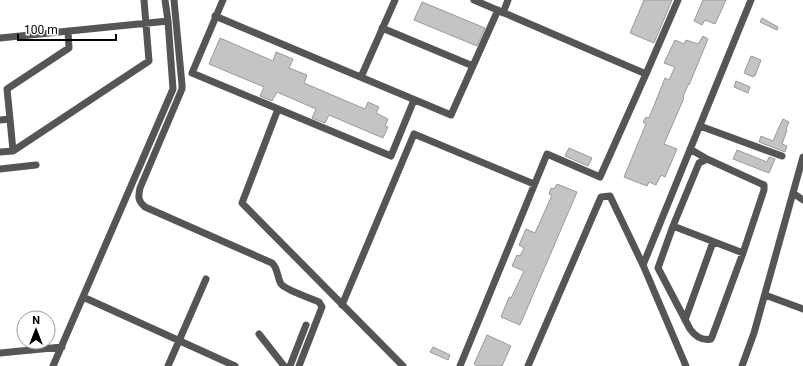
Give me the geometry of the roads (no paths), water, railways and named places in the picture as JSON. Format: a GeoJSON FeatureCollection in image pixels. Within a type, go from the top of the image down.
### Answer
{"type":"FeatureCollection","features":[{"type":"Feature","properties":{"kind":"street"},"geometry":{"type":"LineString","coordinates":[[0,152],[13,151],[150,61],[144,0]]}},
{"type":"Feature","properties":{"kind":"street"},"geometry":{"type":"LineString","coordinates":[[54,366],[173,89],[165,0]]}},
{"type":"Feature","properties":{"kind":"street"},"geometry":{"type":"LineString","coordinates":[[174,0],[182,89],[140,188],[139,199],[145,207],[272,263],[276,268],[280,281],[284,287],[319,302],[322,307],[299,366]]}},
{"type":"Feature","properties":{"kind":"street"},"geometry":{"type":"LineString","coordinates":[[223,0],[192,73],[391,156],[414,100]]}},
{"type":"Feature","properties":{"kind":"street"},"geometry":{"type":"LineString","coordinates":[[361,77],[394,0]]}},
{"type":"Feature","properties":{"kind":"street"},"geometry":{"type":"LineString","coordinates":[[474,0],[646,74]]}},
{"type":"Feature","properties":{"kind":"street"},"geometry":{"type":"LineString","coordinates":[[216,16],[451,116],[473,66],[500,12],[508,0]]}},
{"type":"Feature","properties":{"kind":"street"},"geometry":{"type":"LineString","coordinates":[[460,366],[547,154],[600,177],[678,0]]}},
{"type":"Feature","properties":{"kind":"street"},"geometry":{"type":"LineString","coordinates":[[643,265],[751,0]]}},
{"type":"Feature","properties":{"kind":"street"},"geometry":{"type":"LineString","coordinates":[[0,38],[168,21]]}},
{"type":"Feature","properties":{"kind":"street"},"geometry":{"type":"LineString","coordinates":[[382,28],[473,66]]}},
{"type":"Feature","properties":{"kind":"street"},"geometry":{"type":"LineString","coordinates":[[13,151],[7,89],[69,48],[68,31]]}},
{"type":"Feature","properties":{"kind":"street"},"geometry":{"type":"LineString","coordinates":[[278,109],[242,203],[402,366]]}},
{"type":"Feature","properties":{"kind":"street"},"geometry":{"type":"LineString","coordinates":[[0,120],[10,119]]}},
{"type":"Feature","properties":{"kind":"street"},"geometry":{"type":"LineString","coordinates":[[700,126],[782,156]]}},
{"type":"Feature","properties":{"kind":"street"},"geometry":{"type":"LineString","coordinates":[[342,305],[414,134],[534,184]]}},
{"type":"Feature","properties":{"kind":"street"},"geometry":{"type":"LineString","coordinates":[[690,149],[707,159],[764,184],[764,190],[744,253],[711,339],[708,340],[698,337],[690,329],[658,268],[673,226],[699,163],[707,159]]}},
{"type":"Feature","properties":{"kind":"street"},"geometry":{"type":"LineString","coordinates":[[742,366],[766,295],[803,157]]}},
{"type":"Feature","properties":{"kind":"street"},"geometry":{"type":"LineString","coordinates":[[0,169],[36,165]]}},
{"type":"Feature","properties":{"kind":"street"},"geometry":{"type":"LineString","coordinates":[[793,193],[803,200]]}},
{"type":"Feature","properties":{"kind":"street"},"geometry":{"type":"LineString","coordinates":[[528,366],[601,197],[610,196],[643,265],[686,366]]}},
{"type":"Feature","properties":{"kind":"street"},"geometry":{"type":"LineString","coordinates":[[673,226],[744,253]]}},
{"type":"Feature","properties":{"kind":"street"},"geometry":{"type":"LineString","coordinates":[[685,320],[713,242]]}},
{"type":"Feature","properties":{"kind":"street"},"geometry":{"type":"LineString","coordinates":[[168,366],[206,279]]}},
{"type":"Feature","properties":{"kind":"street"},"geometry":{"type":"LineString","coordinates":[[766,295],[803,309]]}},
{"type":"Feature","properties":{"kind":"street"},"geometry":{"type":"LineString","coordinates":[[83,297],[235,366]]}},
{"type":"Feature","properties":{"kind":"street"},"geometry":{"type":"LineString","coordinates":[[290,366],[306,325]]}},
{"type":"Feature","properties":{"kind":"street"},"geometry":{"type":"LineString","coordinates":[[259,334],[284,366]]}},
{"type":"Feature","properties":{"kind":"street"},"geometry":{"type":"LineString","coordinates":[[0,353],[62,347]]}}]}
